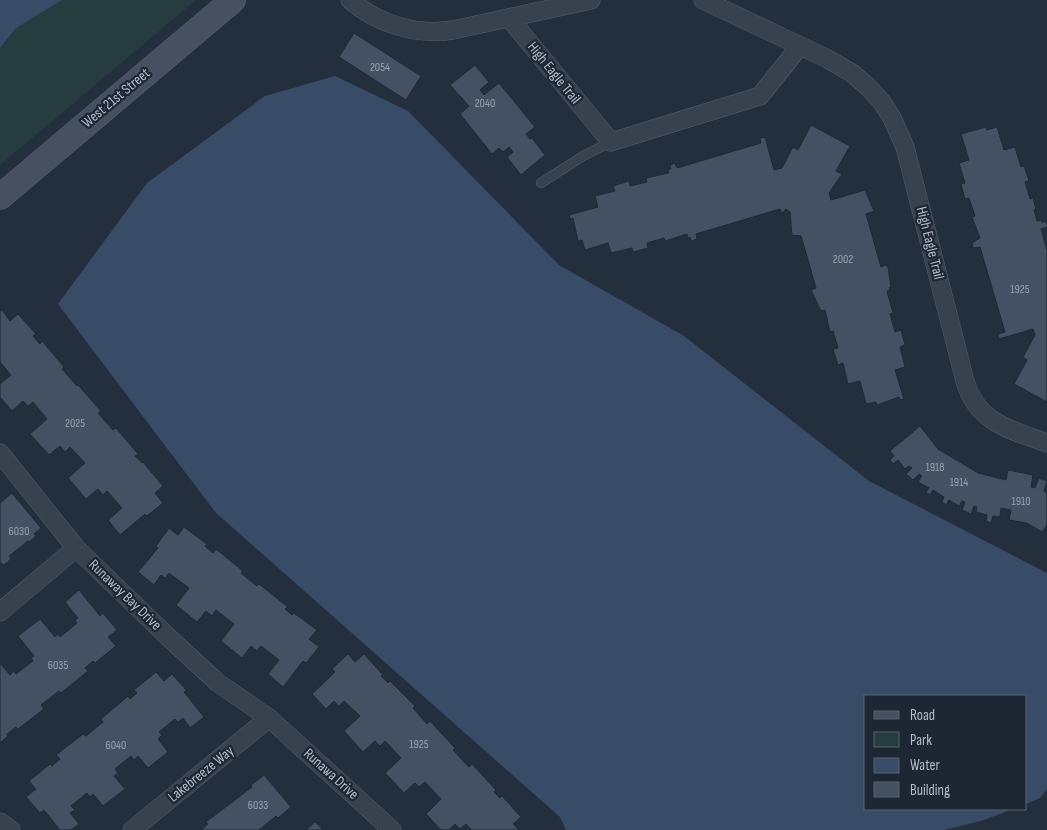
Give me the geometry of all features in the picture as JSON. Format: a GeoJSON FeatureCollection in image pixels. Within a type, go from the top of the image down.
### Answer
{"type":"FeatureCollection","features":[{"type":"Feature","properties":{"kind":"street","name":"West 21st Street"},"geometry":{"type":"LineString","coordinates":[[0,197],[233,0]]}},
{"type":"Feature","properties":{"kind":"street"},"geometry":{"type":"LineString","coordinates":[[350,0],[384,22],[423,31],[453,30],[590,0]]}},
{"type":"Feature","properties":{"kind":"street","name":"High Eagle Trail"},"geometry":{"type":"LineString","coordinates":[[703,0],[835,63],[860,79],[881,101],[892,118],[905,147],[967,388],[977,406],[992,420],[1004,427],[1047,443]]}},
{"type":"Feature","properties":{"kind":"street","name":"High Eagle Trail"},"geometry":{"type":"LineString","coordinates":[[509,18],[611,142]]}},
{"type":"Feature","properties":{"kind":"street"},"geometry":{"type":"LineString","coordinates":[[611,142],[760,96],[800,46]]}},
{"type":"Feature","properties":{"kind":"street","name":"Runaway Bay Drive"},"geometry":{"type":"LineString","coordinates":[[0,454],[76,548],[218,683],[269,718]]}},
{"type":"Feature","properties":{"kind":"street"},"geometry":{"type":"LineString","coordinates":[[0,612],[76,548]]}},
{"type":"Feature","properties":{"kind":"street","name":"Lakebreeze Way"},"geometry":{"type":"LineString","coordinates":[[132,830],[269,718]]}},
{"type":"Feature","properties":{"kind":"street","name":"Runawa Drive"},"geometry":{"type":"LineString","coordinates":[[269,718],[392,830]]}},
{"type":"Feature","properties":{"kind":"street"},"geometry":{"type":"LineString","coordinates":[[0,822],[12,830]]}},
{"type":"Feature","properties":{"kind":"lane"},"geometry":{"type":"LineString","coordinates":[[541,183],[583,156],[611,142]]}},
{"type":"Feature","properties":{"kind":"green space"},"geometry":{"type":"Polygon","coordinates":[[[62,0],[196,0],[0,165],[0,48],[16,28],[62,0]]]}},
{"type":"Feature","properties":{"kind":"water"},"geometry":{"type":"Polygon","coordinates":[[[0,0],[62,0],[16,28],[0,48],[0,0]]]}},
{"type":"Feature","properties":{"kind":"water"},"geometry":{"type":"Polygon","coordinates":[[[335,76],[408,111],[559,265],[684,336],[869,481],[1047,573],[1047,789],[1040,798],[1027,804],[1027,695],[864,695],[864,810],[1010,810],[981,821],[944,830],[566,830],[560,817],[216,513],[58,304],[147,183],[265,96],[335,76]]]}},
{"type":"Feature","properties":{"kind":"building"},"geometry":{"type":"Polygon","coordinates":[[[354,33],[421,76],[406,100],[339,57],[354,33]]]}},
{"type":"Feature","properties":{"kind":"building"},"geometry":{"type":"Polygon","coordinates":[[[475,65],[489,82],[480,90],[484,95],[499,83],[535,127],[526,134],[530,139],[532,138],[545,155],[521,175],[507,157],[513,152],[509,147],[503,152],[499,148],[492,154],[460,114],[469,106],[450,85],[475,65]]]}},
{"type":"Feature","properties":{"kind":"building"},"geometry":{"type":"Polygon","coordinates":[[[811,125],[850,146],[836,171],[842,174],[829,193],[831,200],[865,190],[874,211],[866,214],[881,267],[885,265],[888,267],[891,287],[887,291],[893,313],[890,314],[895,332],[901,330],[905,345],[900,347],[905,367],[895,370],[904,399],[900,400],[899,397],[877,405],[876,402],[866,404],[860,381],[848,384],[843,363],[838,365],[833,349],[838,348],[833,331],[830,332],[825,310],[821,311],[811,290],[816,288],[801,236],[792,235],[790,212],[786,209],[782,213],[780,209],[696,234],[697,239],[691,241],[687,234],[665,241],[664,238],[647,243],[648,248],[633,252],[632,248],[611,253],[608,243],[585,250],[582,240],[578,241],[573,218],[570,219],[569,215],[598,207],[595,196],[615,191],[613,186],[629,181],[630,186],[647,182],[646,178],[669,173],[670,165],[675,163],[677,168],[761,143],[760,138],[765,137],[774,170],[782,168],[793,147],[798,150],[811,125]]]}},
{"type":"Feature","properties":{"kind":"building"},"geometry":{"type":"Polygon","coordinates":[[[986,127],[987,130],[997,127],[1004,150],[1015,147],[1021,167],[1024,166],[1029,181],[1025,182],[1030,199],[1033,198],[1037,221],[1042,220],[1042,223],[1046,221],[1047,224],[1047,227],[1041,229],[1047,250],[1047,402],[1014,384],[1027,360],[1023,357],[1035,335],[1033,329],[999,339],[998,334],[1005,332],[980,247],[973,248],[972,243],[980,238],[972,217],[975,216],[969,198],[965,199],[961,184],[965,183],[959,163],[969,160],[961,134],[986,127]]]}},
{"type":"Feature","properties":{"kind":"building"},"geometry":{"type":"Polygon","coordinates":[[[2,310],[10,321],[18,314],[36,334],[33,336],[40,344],[42,341],[64,367],[62,369],[101,411],[98,413],[113,430],[116,428],[138,454],[135,456],[143,462],[163,486],[155,493],[163,503],[147,516],[145,514],[120,535],[108,520],[122,508],[107,491],[103,495],[98,489],[86,499],[68,478],[85,463],[70,447],[65,452],[60,446],[49,455],[30,434],[47,419],[33,402],[28,406],[23,401],[12,411],[0,397],[0,384],[11,375],[0,362],[0,312],[2,310]]]}},
{"type":"Feature","properties":{"kind":"building"},"geometry":{"type":"Polygon","coordinates":[[[920,426],[938,449],[978,473],[1006,480],[1008,470],[1033,475],[1031,487],[1035,488],[1039,478],[1047,481],[1044,491],[1047,494],[1047,525],[1042,532],[1027,523],[1009,520],[1011,510],[1001,508],[1000,517],[993,516],[991,523],[986,521],[987,515],[976,512],[977,507],[974,506],[971,514],[962,510],[965,502],[962,501],[959,506],[949,500],[946,505],[942,502],[944,497],[933,490],[930,495],[926,492],[929,488],[918,482],[922,476],[919,474],[913,480],[906,474],[912,468],[909,466],[905,469],[898,460],[893,464],[890,460],[894,456],[890,451],[920,426]]]}},
{"type":"Feature","properties":{"kind":"building"},"geometry":{"type":"Polygon","coordinates":[[[12,493],[41,528],[34,534],[36,536],[9,556],[11,559],[4,565],[0,562],[0,503],[12,493]]]}},
{"type":"Feature","properties":{"kind":"building"},"geometry":{"type":"Polygon","coordinates":[[[184,527],[207,544],[205,546],[213,553],[216,549],[243,571],[241,573],[257,586],[259,584],[288,607],[285,609],[292,615],[294,613],[317,630],[309,639],[319,647],[306,663],[303,661],[283,687],[268,674],[279,660],[261,646],[257,651],[251,646],[242,658],[221,641],[234,624],[216,610],[212,616],[206,611],[197,622],[176,605],[189,588],[169,573],[165,578],[161,575],[154,585],[138,572],[158,548],[156,546],[169,528],[178,535],[184,527]]]}},
{"type":"Feature","properties":{"kind":"building"},"geometry":{"type":"Polygon","coordinates":[[[79,590],[100,616],[103,613],[117,630],[108,637],[116,646],[95,663],[93,661],[85,668],[88,671],[61,693],[59,691],[41,705],[44,709],[18,729],[16,727],[0,743],[0,663],[10,675],[14,671],[16,674],[33,661],[31,658],[34,656],[18,636],[40,619],[55,637],[58,634],[60,637],[77,623],[75,620],[78,618],[65,602],[79,590]]]}},
{"type":"Feature","properties":{"kind":"building"},"geometry":{"type":"Polygon","coordinates":[[[348,654],[355,662],[364,654],[383,675],[381,676],[388,683],[390,681],[415,706],[413,708],[427,724],[430,721],[455,748],[453,750],[469,767],[472,764],[496,790],[494,792],[500,798],[502,796],[521,817],[513,824],[519,830],[472,830],[466,824],[460,829],[455,824],[449,830],[441,830],[426,814],[441,799],[425,782],[419,787],[415,783],[404,793],[385,773],[401,758],[385,741],[380,746],[375,741],[363,752],[344,731],[360,716],[344,701],[339,706],[334,701],[326,709],[312,694],[335,672],[332,669],[348,654]]]}},
{"type":"Feature","properties":{"kind":"building"},"geometry":{"type":"Polygon","coordinates":[[[156,672],[164,681],[172,674],[187,691],[184,692],[204,717],[190,728],[183,718],[178,722],[175,719],[159,732],[162,735],[158,739],[168,752],[148,768],[138,756],[134,760],[131,756],[115,769],[118,773],[114,776],[125,789],[103,806],[93,794],[90,797],[87,793],[71,806],[75,810],[70,813],[79,824],[71,830],[60,830],[44,810],[40,813],[26,797],[36,789],[29,781],[50,764],[52,766],[60,759],[56,755],[83,734],[86,736],[103,722],[101,719],[128,696],[130,699],[137,693],[134,690],[156,672]]]}},
{"type":"Feature","properties":{"kind":"building"},"geometry":{"type":"Polygon","coordinates":[[[264,775],[291,807],[259,830],[201,830],[208,824],[206,822],[252,787],[251,785],[264,775]]]}},
{"type":"Feature","properties":{"kind":"building"},"geometry":{"type":"Polygon","coordinates":[[[315,822],[323,830],[306,830],[315,822]]]}}]}
